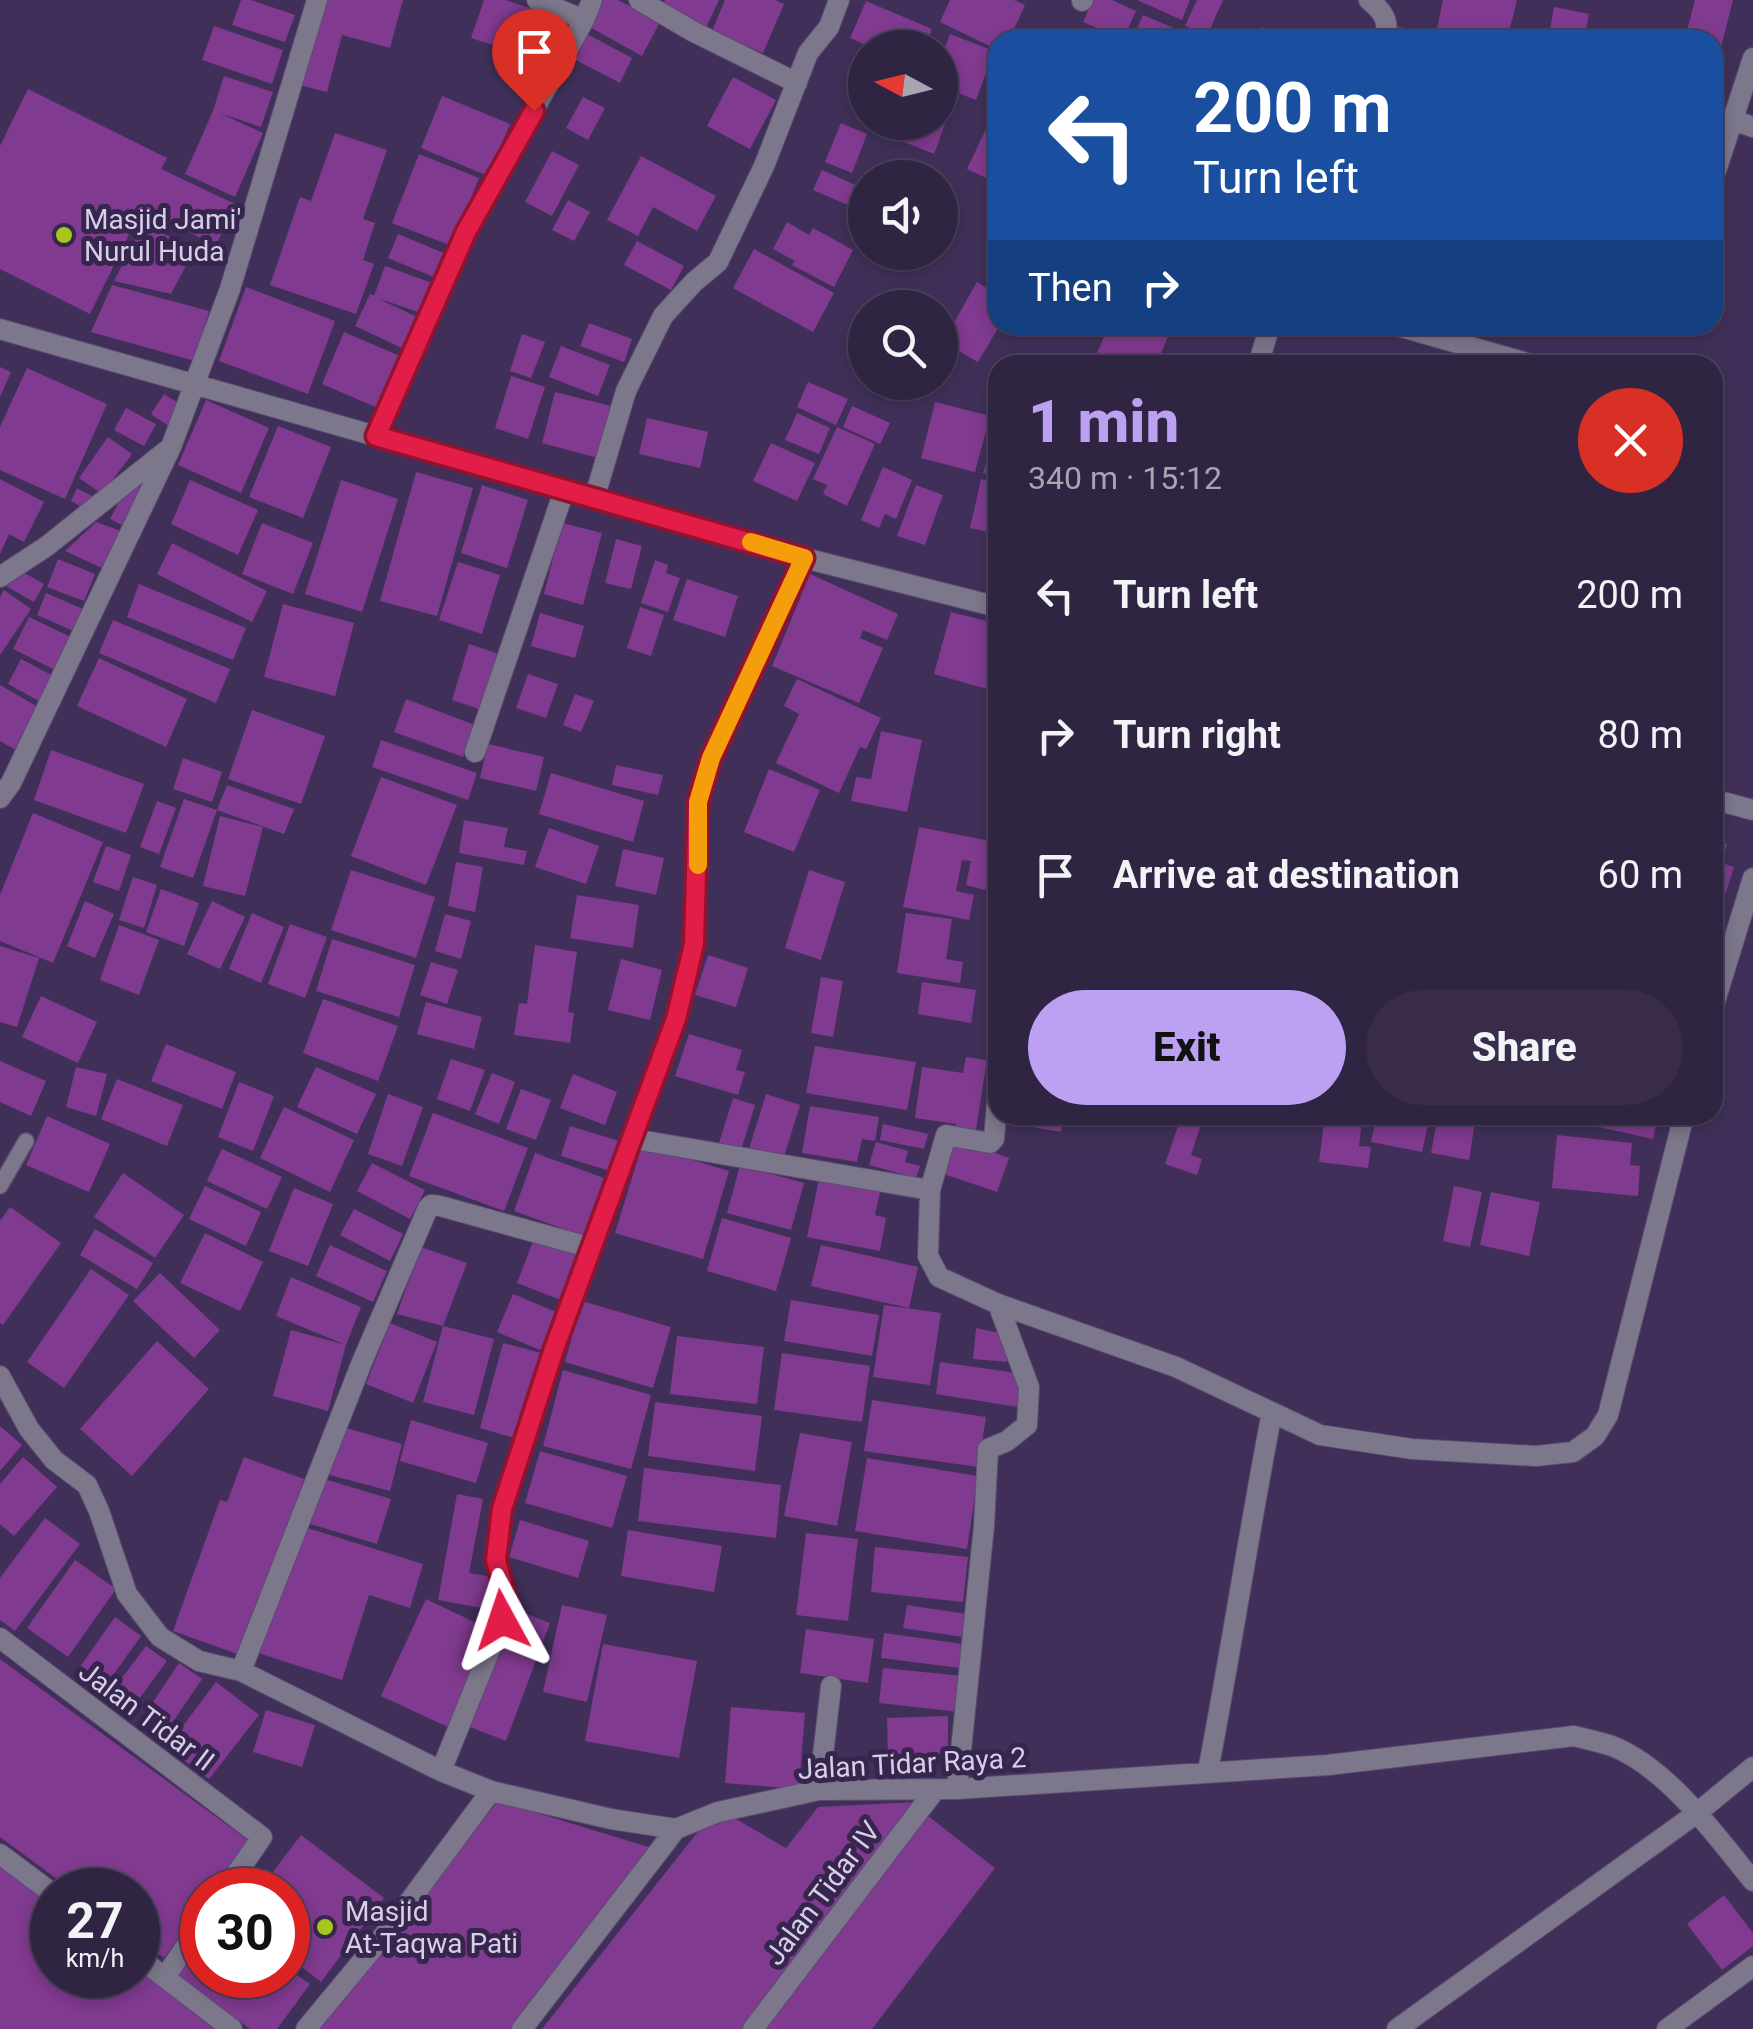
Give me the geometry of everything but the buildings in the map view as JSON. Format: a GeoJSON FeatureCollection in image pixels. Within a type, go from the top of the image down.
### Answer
{"type":"FeatureCollection","features":[{"type":"Feature","properties":{"kind":"street"},"geometry":{"type":"LineString","coordinates":[[0,798],[12,782],[171,447],[230,288],[316,0]]}},
{"type":"Feature","properties":{"kind":"street"},"geometry":{"type":"LineString","coordinates":[[376,436],[466,232],[588,10],[537,0]]}},
{"type":"Feature","properties":{"kind":"street"},"geometry":{"type":"LineString","coordinates":[[639,0],[797,83]]}},
{"type":"Feature","properties":{"kind":"street"},"geometry":{"type":"LineString","coordinates":[[594,496],[626,390],[663,316],[718,262],[764,166],[808,53],[828,27],[839,0]]}},
{"type":"Feature","properties":{"kind":"street"},"geometry":{"type":"LineString","coordinates":[[1369,0],[1380,8],[1386,20],[1385,30]]}},
{"type":"Feature","properties":{"kind":"street"},"geometry":{"type":"LineString","coordinates":[[1723,162],[1743,124],[1753,58]]}},
{"type":"Feature","properties":{"kind":"street"},"geometry":{"type":"LineString","coordinates":[[0,329],[804,558],[988,604]]}},
{"type":"Feature","properties":{"kind":"street"},"geometry":{"type":"LineString","coordinates":[[1430,335],[1503,355]]}},
{"type":"Feature","properties":{"kind":"street"},"geometry":{"type":"LineString","coordinates":[[0,577],[47,546],[171,447]]}},
{"type":"Feature","properties":{"kind":"street"},"geometry":{"type":"LineString","coordinates":[[475,752],[564,491]]}},
{"type":"Feature","properties":{"kind":"street"},"geometry":{"type":"LineString","coordinates":[[440,1771],[507,1601],[496,1560],[502,1509],[554,1349],[676,1019],[694,944],[698,802],[711,758],[804,558]]}},
{"type":"Feature","properties":{"kind":"street"},"geometry":{"type":"LineString","coordinates":[[1723,802],[1753,810]]}},
{"type":"Feature","properties":{"kind":"street"},"geometry":{"type":"LineString","coordinates":[[1723,976],[1753,878]]}},
{"type":"Feature","properties":{"kind":"street"},"geometry":{"type":"LineString","coordinates":[[995,1125],[990,1143],[948,1134],[930,1190],[928,1256],[939,1278],[998,1304],[1176,1367],[1320,1434],[1412,1449],[1536,1456],[1573,1452],[1595,1436],[1608,1415],[1681,1125]]}},
{"type":"Feature","properties":{"kind":"street"},"geometry":{"type":"LineString","coordinates":[[634,1140],[930,1190]]}},
{"type":"Feature","properties":{"kind":"street"},"geometry":{"type":"LineString","coordinates":[[241,1671],[362,1362],[428,1208],[440,1206],[592,1248]]}},
{"type":"Feature","properties":{"kind":"street"},"geometry":{"type":"LineString","coordinates":[[957,1789],[984,1526],[988,1449],[1027,1425],[1030,1387],[998,1304]]}},
{"type":"Feature","properties":{"kind":"street","name":"Jalan Tidar Raya 2"},"geometry":{"type":"LineString","coordinates":[[0,1376],[29,1429],[54,1460],[87,1485],[127,1594],[160,1637],[199,1661],[241,1671],[440,1771],[491,1791],[611,1820],[676,1829],[718,1812],[818,1790],[957,1789],[1328,1765],[1574,1736],[1613,1747],[1646,1767],[1696,1813],[1753,1881]]}},
{"type":"Feature","properties":{"kind":"street"},"geometry":{"type":"LineString","coordinates":[[1208,1771],[1238,1620],[1246,1547],[1272,1412]]}},
{"type":"Feature","properties":{"kind":"street","name":"Jalan Tidar II"},"geometry":{"type":"LineString","coordinates":[[0,1638],[262,1837],[240,1868]]}},
{"type":"Feature","properties":{"kind":"street"},"geometry":{"type":"LineString","coordinates":[[818,1790],[832,1686]]}},
{"type":"Feature","properties":{"kind":"street"},"geometry":{"type":"LineString","coordinates":[[1397,2029],[1696,1813],[1753,1767]]}},
{"type":"Feature","properties":{"kind":"street","name":"Jalan Tidar IV"},"geometry":{"type":"LineString","coordinates":[[753,2029],[935,1790]]}},
{"type":"Feature","properties":{"kind":"street"},"geometry":{"type":"LineString","coordinates":[[306,2029],[388,1929],[491,1791]]}},
{"type":"Feature","properties":{"kind":"street"},"geometry":{"type":"LineString","coordinates":[[522,2029],[676,1829]]}},
{"type":"Feature","properties":{"kind":"street"},"geometry":{"type":"LineString","coordinates":[[0,1854],[30,1876]]}},
{"type":"Feature","properties":{"kind":"street"},"geometry":{"type":"LineString","coordinates":[[165,1977],[180,1955]]}},
{"type":"Feature","properties":{"kind":"street"},"geometry":{"type":"LineString","coordinates":[[1667,2029],[1753,1966]]}},
{"type":"Feature","properties":{"kind":"street"},"geometry":{"type":"LineString","coordinates":[[160,1973],[232,2029]]}},
{"type":"Feature","properties":{"kind":"lane"},"geometry":{"type":"LineString","coordinates":[[0,1186],[26,1141]]}},
{"type":"Feature","properties":{"kind":"slow traffic"},"geometry":{"type":"LineString","coordinates":[[698,865],[698,802],[711,758],[804,558],[751,542]]}},
{"type":"Feature","properties":{"kind":"place","name":"Masjid Jami' Nurul Huda"},"geometry":{"type":"Point","coordinates":[64,235]}},
{"type":"Feature","properties":{"kind":"place","name":"Masjid At-Taqwa Pati"},"geometry":{"type":"Point","coordinates":[325,1927]}},
{"type":"Feature","properties":{"kind":"route"},"geometry":{"type":"LineString","coordinates":[[502,1620],[507,1601],[496,1560],[502,1509],[554,1349],[676,1019],[694,944],[698,802],[711,758],[804,558],[376,436],[466,232],[534,111]]}}]}
